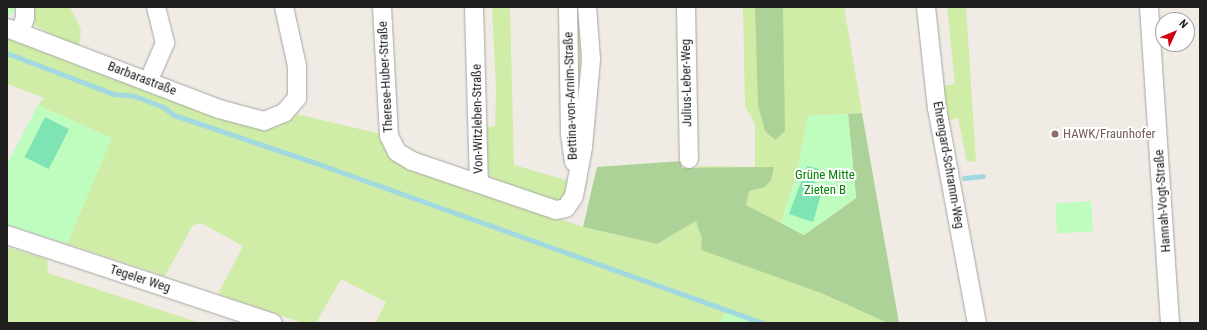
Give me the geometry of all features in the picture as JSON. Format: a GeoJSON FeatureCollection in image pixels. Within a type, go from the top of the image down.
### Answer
{"type":"FeatureCollection","features":[{"type":"Feature","properties":{"kind":"street"},"geometry":{"type":"LineString","coordinates":[[13,31],[25,7]]}},
{"type":"Feature","properties":{"kind":"street"},"geometry":{"type":"LineString","coordinates":[[148,82],[165,43],[156,7]]}},
{"type":"Feature","properties":{"kind":"street","name":"Barbarastraße"},"geometry":{"type":"LineString","coordinates":[[13,31],[148,82],[256,120],[279,117],[294,103],[299,90],[294,46],[284,7]]}},
{"type":"Feature","properties":{"kind":"street","name":"Therese-Huber-Straße"},"geometry":{"type":"LineString","coordinates":[[382,7],[389,136],[397,152],[412,161]]}},
{"type":"Feature","properties":{"kind":"street","name":"Von-Witzleben-Straße"},"geometry":{"type":"LineString","coordinates":[[412,161],[479,183],[474,7]]}},
{"type":"Feature","properties":{"kind":"street","name":"Bettina-von-Arnim-Straße"},"geometry":{"type":"LineString","coordinates":[[568,7],[570,134],[576,185]]}},
{"type":"Feature","properties":{"kind":"street","name":"Bettina-von-Arnim-Straße"},"geometry":{"type":"LineString","coordinates":[[479,183],[556,210],[566,208],[570,204],[576,185],[583,147],[591,59],[587,7]]}},
{"type":"Feature","properties":{"kind":"street","name":"Julius-Leber-Weg"},"geometry":{"type":"LineString","coordinates":[[686,7],[688,159]]}},
{"type":"Feature","properties":{"kind":"street","name":"Ehrengard-Schramm-Weg"},"geometry":{"type":"LineString","coordinates":[[926,7],[937,108],[977,323]]}},
{"type":"Feature","properties":{"kind":"street","name":"Hannah-Vogt-Straße"},"geometry":{"type":"LineString","coordinates":[[1149,7],[1170,323]]}},
{"type":"Feature","properties":{"kind":"street","name":"Tegeler Weg"},"geometry":{"type":"LineString","coordinates":[[7,235],[273,323]]}},
{"type":"Feature","properties":{"kind":"green space"},"geometry":{"type":"Polygon","coordinates":[[[7,7],[14,7],[15,12],[7,17],[7,7]]]}},
{"type":"Feature","properties":{"kind":"green space"},"geometry":{"type":"Polygon","coordinates":[[[30,7],[70,7],[81,29],[79,48],[34,25],[30,7]]]}},
{"type":"Feature","properties":{"kind":"green space"},"geometry":{"type":"Polygon","coordinates":[[[492,7],[510,7],[514,165],[569,181],[564,199],[558,202],[491,179],[488,170],[487,127],[495,126],[496,88],[492,7]]]}},
{"type":"Feature","properties":{"kind":"green space"},"geometry":{"type":"Polygon","coordinates":[[[571,7],[581,7],[582,73],[580,76],[575,76],[571,7]]]}},
{"type":"Feature","properties":{"kind":"green space"},"geometry":{"type":"Polygon","coordinates":[[[743,7],[844,7],[862,113],[808,116],[797,173],[781,223],[746,205],[821,293],[888,323],[757,323],[726,312],[720,323],[375,323],[386,302],[341,279],[316,323],[303,323],[218,294],[243,246],[201,223],[193,225],[165,276],[67,244],[111,138],[38,105],[44,98],[7,84],[7,34],[58,52],[78,66],[258,129],[279,126],[296,114],[381,134],[385,149],[397,162],[583,227],[657,244],[696,221],[702,237],[699,166],[755,167],[755,124],[745,106],[743,7]]]}},
{"type":"Feature","properties":{"kind":"green space"},"geometry":{"type":"Polygon","coordinates":[[[755,7],[783,7],[785,131],[775,140],[765,131],[758,105],[755,7]]]}},
{"type":"Feature","properties":{"kind":"green space"},"geometry":{"type":"Polygon","coordinates":[[[947,7],[966,7],[976,161],[967,162],[958,118],[947,120],[942,86],[955,84],[947,7]]]}},
{"type":"Feature","properties":{"kind":"green space"},"geometry":{"type":"Polygon","coordinates":[[[38,105],[112,138],[67,244],[7,225],[7,164],[38,105]]]}},
{"type":"Feature","properties":{"kind":"green space"},"geometry":{"type":"Polygon","coordinates":[[[862,113],[899,323],[888,323],[821,293],[701,250],[702,239],[696,221],[657,244],[583,227],[597,167],[681,161],[682,168],[774,167],[771,180],[765,187],[749,191],[746,205],[804,235],[856,198],[848,114],[862,113]]]}},
{"type":"Feature","properties":{"kind":"green space","name":"Grüne Mitte Zieten B"},"geometry":{"type":"Polygon","coordinates":[[[848,114],[856,198],[804,235],[781,223],[797,173],[808,116],[848,114]]]}},
{"type":"Feature","properties":{"kind":"green space"},"geometry":{"type":"Polygon","coordinates":[[[45,117],[69,129],[49,169],[25,157],[45,117]]]}},
{"type":"Feature","properties":{"kind":"green space"},"geometry":{"type":"Polygon","coordinates":[[[807,166],[819,169],[812,191],[821,194],[813,222],[789,214],[807,166]]]}},
{"type":"Feature","properties":{"kind":"green space"},"geometry":{"type":"Polygon","coordinates":[[[1091,201],[1093,231],[1057,233],[1055,204],[1091,201]]]}},
{"type":"Feature","properties":{"kind":"green space"},"geometry":{"type":"Polygon","coordinates":[[[7,247],[47,259],[48,273],[200,323],[7,323],[7,247]]]}},
{"type":"Feature","properties":{"kind":"green space"},"geometry":{"type":"Polygon","coordinates":[[[726,312],[757,323],[720,323],[726,312]]]}},
{"type":"Feature","properties":{"kind":"waterway"},"geometry":{"type":"LineString","coordinates":[[7,53],[114,94],[135,96],[164,107],[174,115],[319,164],[764,323]]}},
{"type":"Feature","properties":{"kind":"waterway"},"geometry":{"type":"LineString","coordinates":[[964,178],[983,176]]}},
{"type":"Feature","properties":{"kind":"place","name":"HAWK/Fraunhofer"},"geometry":{"type":"Point","coordinates":[1055,134]}}]}
